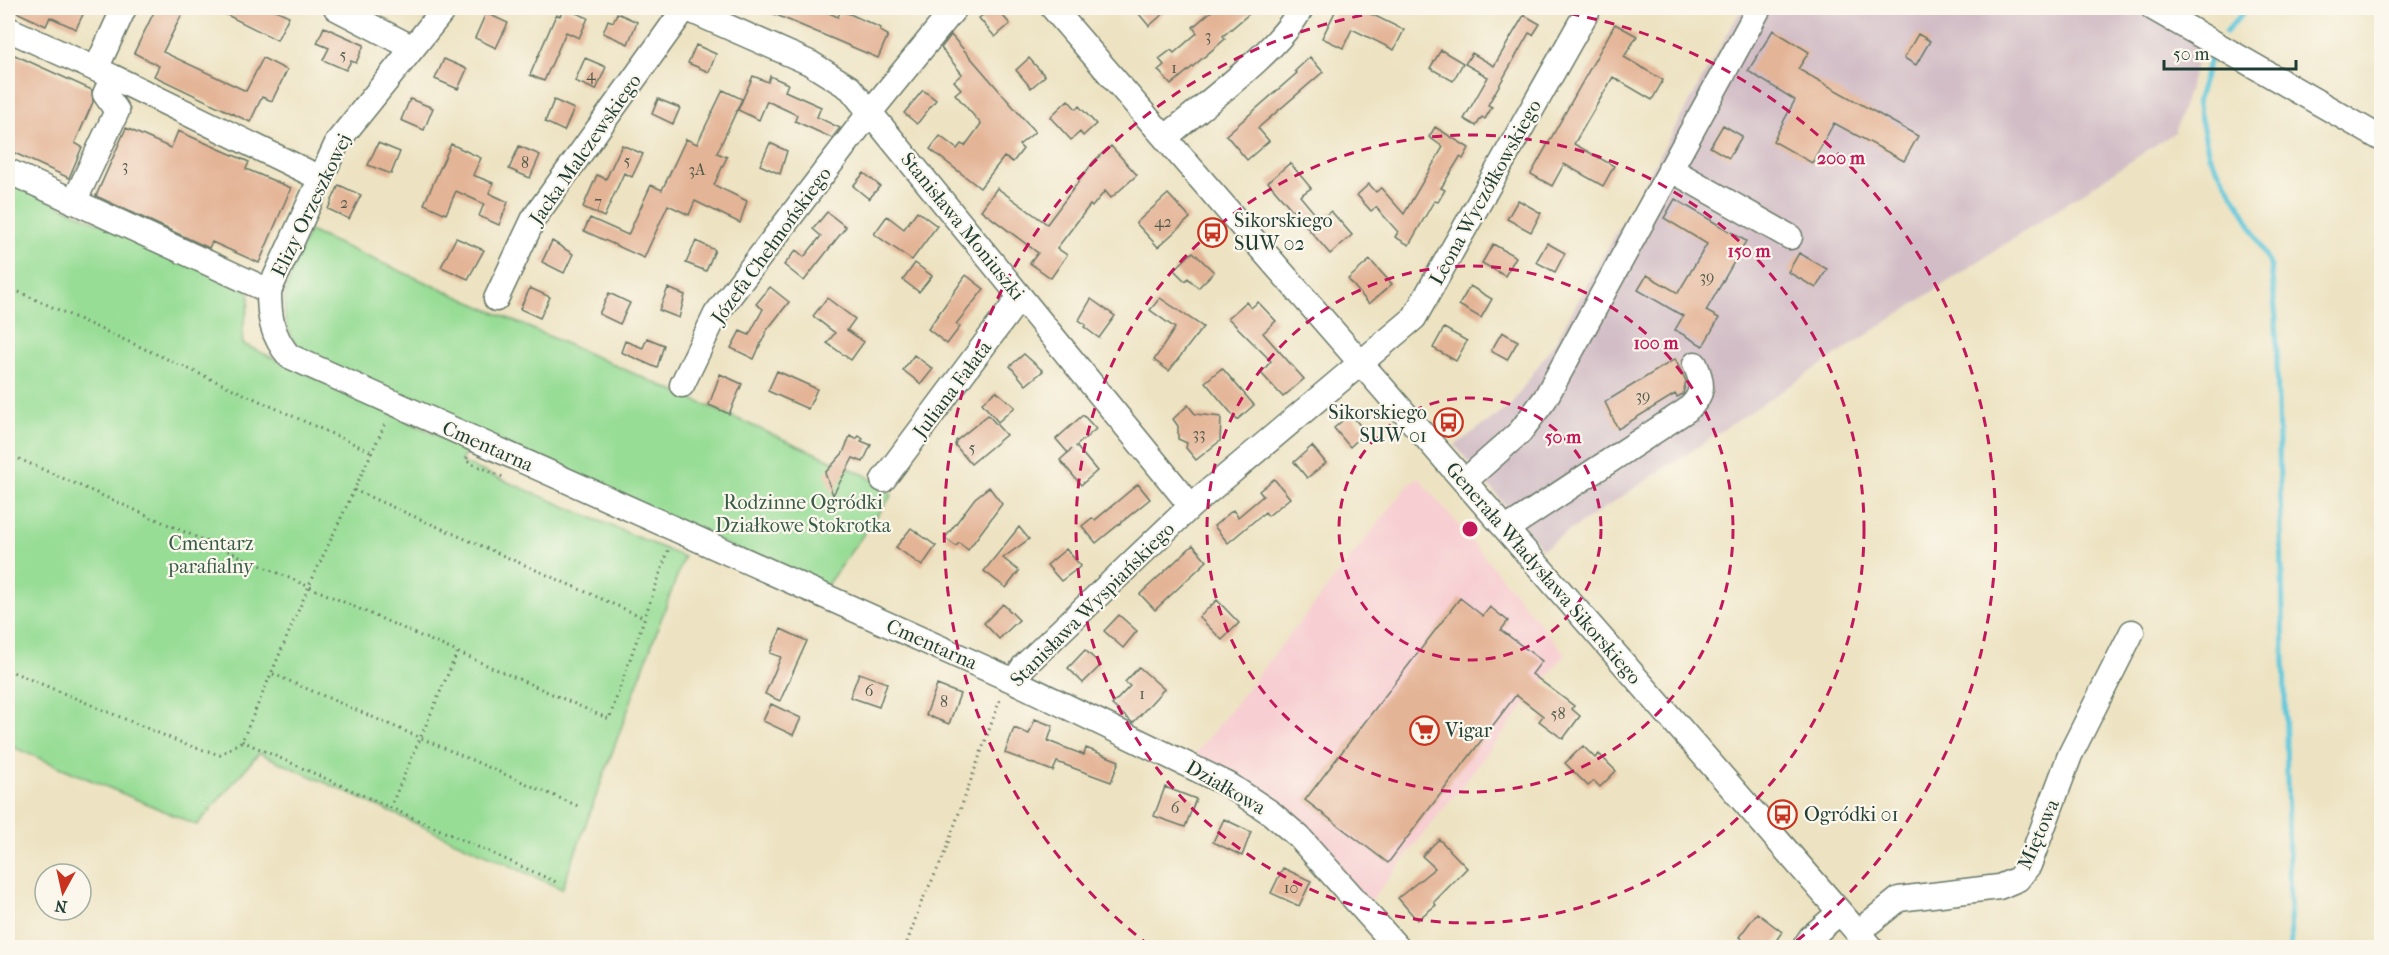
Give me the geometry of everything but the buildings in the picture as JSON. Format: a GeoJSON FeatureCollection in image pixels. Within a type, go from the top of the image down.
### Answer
{"type":"FeatureCollection","features":[{"type":"Feature","properties":{"kind":"street"},"geometry":{"type":"LineString","coordinates":[[74,202],[117,111],[105,94],[104,73],[124,8]]}},
{"type":"Feature","properties":{"kind":"street"},"geometry":{"type":"LineString","coordinates":[[336,8],[413,48]]}},
{"type":"Feature","properties":{"kind":"street","name":"Elizy Orzeszkowej"},"geometry":{"type":"LineString","coordinates":[[269,291],[338,141],[445,8]]}},
{"type":"Feature","properties":{"kind":"street","name":"Stanisława Moniuszki"},"geometry":{"type":"LineString","coordinates":[[685,8],[810,63],[850,88],[1191,506]]}},
{"type":"Feature","properties":{"kind":"street","name":"Jacka Malczewskiego"},"geometry":{"type":"LineString","coordinates":[[496,299],[534,218],[685,8]]}},
{"type":"Feature","properties":{"kind":"street","name":"Józefa Chełmońskiego"},"geometry":{"type":"LineString","coordinates":[[682,385],[717,314],[871,111],[955,8]]}},
{"type":"Feature","properties":{"kind":"street","name":"Generała Władysława Sikorskiego"},"geometry":{"type":"LineString","coordinates":[[1053,8],[1865,940]]}},
{"type":"Feature","properties":{"kind":"street"},"geometry":{"type":"LineString","coordinates":[[1165,138],[1273,45],[1295,19],[1301,8]]}},
{"type":"Feature","properties":{"kind":"street","name":"Leona Wyczółkowskiego"},"geometry":{"type":"LineString","coordinates":[[1362,362],[1414,318],[1589,8]]}},
{"type":"Feature","properties":{"kind":"street"},"geometry":{"type":"LineString","coordinates":[[1465,481],[1520,432],[1545,399],[1759,8]]}},
{"type":"Feature","properties":{"kind":"street"},"geometry":{"type":"LineString","coordinates":[[2153,8],[2382,139]]}},
{"type":"Feature","properties":{"kind":"street"},"geometry":{"type":"LineString","coordinates":[[8,29],[320,178]]}},
{"type":"Feature","properties":{"kind":"street"},"geometry":{"type":"LineString","coordinates":[[1670,169],[1790,237]]}},
{"type":"Feature","properties":{"kind":"street"},"geometry":{"type":"LineString","coordinates":[[8,171],[269,291]]}},
{"type":"Feature","properties":{"kind":"street","name":"Cmentarna"},"geometry":{"type":"LineString","coordinates":[[269,291],[269,318],[278,343],[290,356],[1014,681]]}},
{"type":"Feature","properties":{"kind":"street","name":"Juliana Fałata"},"geometry":{"type":"LineString","coordinates":[[883,480],[1020,297]]}},
{"type":"Feature","properties":{"kind":"street","name":"Stanisława Wyspiańskiego"},"geometry":{"type":"LineString","coordinates":[[1014,681],[1024,666],[1191,506],[1362,362]]}},
{"type":"Feature","properties":{"kind":"street"},"geometry":{"type":"LineString","coordinates":[[1506,530],[1687,410],[1700,399],[1703,381],[1695,364]]}},
{"type":"Feature","properties":{"kind":"street","name":"Miętowa"},"geometry":{"type":"LineString","coordinates":[[1865,940],[1899,899],[1999,887],[2018,879],[2029,865],[2070,755],[2132,632]]}},
{"type":"Feature","properties":{"kind":"street","name":"Działkowa"},"geometry":{"type":"LineString","coordinates":[[1014,681],[1229,786],[1271,813],[1299,837],[1398,948]]}},
{"type":"Feature","properties":{"kind":"street"},"geometry":{"type":"LineString","coordinates":[[1804,948],[1811,937],[1840,912]]}},
{"type":"Feature","properties":{"kind":"path"},"geometry":{"type":"LineString","coordinates":[[8,287],[372,452]]}},
{"type":"Feature","properties":{"kind":"path"},"geometry":{"type":"LineString","coordinates":[[8,670],[187,745],[220,756],[242,741],[273,674],[309,586],[394,404]]}},
{"type":"Feature","properties":{"kind":"path"},"geometry":{"type":"LineString","coordinates":[[468,453],[466,460],[509,479]]}},
{"type":"Feature","properties":{"kind":"path"},"geometry":{"type":"LineString","coordinates":[[8,454],[609,719],[670,548],[659,544]]}},
{"type":"Feature","properties":{"kind":"path"},"geometry":{"type":"LineString","coordinates":[[354,490],[645,618]]}},
{"type":"Feature","properties":{"kind":"path"},"geometry":{"type":"LineString","coordinates":[[390,808],[418,737],[457,653]]}},
{"type":"Feature","properties":{"kind":"path"},"geometry":{"type":"LineString","coordinates":[[273,674],[578,806]]}},
{"type":"Feature","properties":{"kind":"path","name":"Stanisława Wyspiańskiego"},"geometry":{"type":"LineString","coordinates":[[905,948],[921,903],[942,860],[1003,692],[1014,681]]}},
{"type":"Feature","properties":{"kind":"path"},"geometry":{"type":"LineString","coordinates":[[242,741],[556,882]]}},
{"type":"Feature","properties":{"kind":"shaded area"},"geometry":{"type":"Polygon","coordinates":[[[1742,8],[2177,8],[2208,26],[2175,132],[1542,549],[1455,445],[1510,406],[1557,339],[1742,8]]]}},
{"type":"Feature","properties":{"kind":"shaded area"},"geometry":{"type":"Polygon","coordinates":[[[1418,477],[1565,654],[1371,901],[1193,757],[1406,488],[1418,477]]]}},
{"type":"Feature","properties":{"kind":"green space","name":"Cmentarz parafialny"},"geometry":{"type":"Polygon","coordinates":[[[8,182],[249,291],[243,344],[467,449],[461,462],[684,557],[562,889],[259,753],[197,825],[8,745],[8,182]]]}},
{"type":"Feature","properties":{"kind":"green space","name":"Rodzinne Ogródki Działkowe Stokrotka"},"geometry":{"type":"Polygon","coordinates":[[[309,231],[865,475],[892,495],[824,589],[304,353],[293,339],[286,324],[284,309],[290,278],[309,231]]]}},
{"type":"Feature","properties":{"kind":"waterway"},"geometry":{"type":"LineString","coordinates":[[2226,32],[2247,8]]}},
{"type":"Feature","properties":{"kind":"waterway"},"geometry":{"type":"LineString","coordinates":[[2210,59],[2197,102],[2209,155],[2244,212],[2271,267],[2276,319],[2291,948]]}},
{"type":"Feature","properties":{"kind":"place","name":"Sikorskiego SUW 02"},"geometry":{"type":"Point","coordinates":[1213,232]}},
{"type":"Feature","properties":{"kind":"place","name":"Sikorskiego SUW 01"},"geometry":{"type":"Point","coordinates":[1448,423]}},
{"type":"Feature","properties":{"kind":"place","name":"Vigar"},"geometry":{"type":"Point","coordinates":[1424,730]}},
{"type":"Feature","properties":{"kind":"place","name":"Ogródki 01"},"geometry":{"type":"Point","coordinates":[1783,814]}}]}
